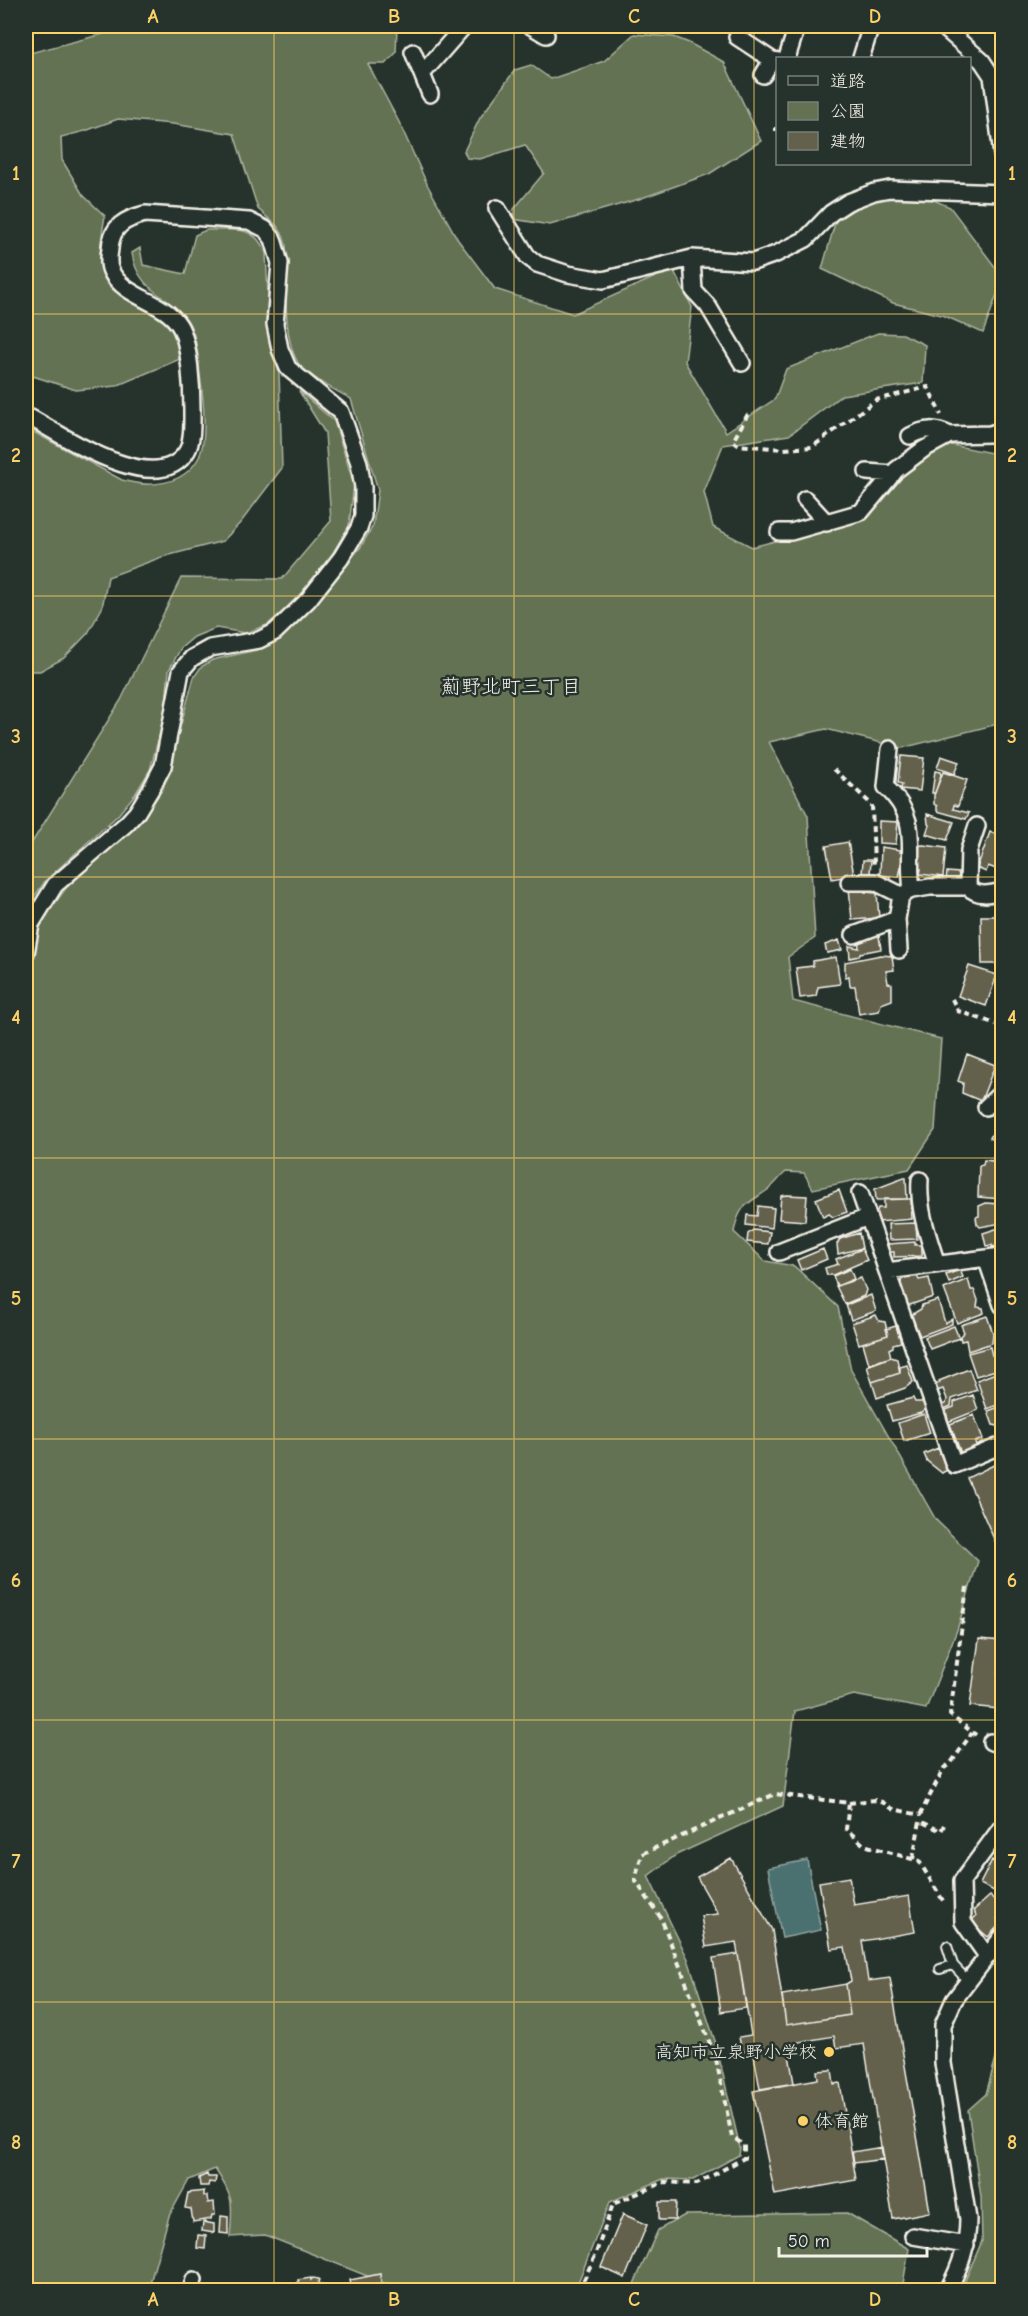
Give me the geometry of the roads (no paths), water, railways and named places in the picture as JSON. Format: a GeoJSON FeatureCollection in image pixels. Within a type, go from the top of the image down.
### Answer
{"type":"FeatureCollection","features":[{"type":"Feature","properties":{"kind":"street"},"geometry":{"type":"LineString","coordinates":[[422,74],[464,26]]}},
{"type":"Feature","properties":{"kind":"street"},"geometry":{"type":"LineString","coordinates":[[531,26],[546,35]]}},
{"type":"Feature","properties":{"kind":"street"},"geometry":{"type":"LineString","coordinates":[[781,57],[797,26]]}},
{"type":"Feature","properties":{"kind":"street"},"geometry":{"type":"LineString","coordinates":[[861,57],[871,26]]}},
{"type":"Feature","properties":{"kind":"street"},"geometry":{"type":"LineString","coordinates":[[942,26],[982,61],[992,76],[1002,155]]}},
{"type":"Feature","properties":{"kind":"street"},"geometry":{"type":"LineString","coordinates":[[737,37],[776,58]]}},
{"type":"Feature","properties":{"kind":"street"},"geometry":{"type":"LineString","coordinates":[[413,52],[430,94]]}},
{"type":"Feature","properties":{"kind":"street"},"geometry":{"type":"LineString","coordinates":[[763,75],[776,63]]}},
{"type":"Feature","properties":{"kind":"street"},"geometry":{"type":"LineString","coordinates":[[497,208],[528,257],[537,264],[568,274],[603,280],[676,260],[692,258],[753,262],[761,260],[806,239],[831,213],[848,202],[874,192],[890,189],[1002,193]]}},
{"type":"Feature","properties":{"kind":"street"},"geometry":{"type":"LineString","coordinates":[[26,417],[108,459],[138,469],[160,470],[176,462],[188,450],[192,425],[192,389],[184,338],[180,326],[173,317],[125,287],[111,271],[109,256],[113,231],[131,217],[145,214],[249,221],[265,230],[277,246],[280,263],[275,324],[284,360],[288,368],[341,412],[359,463],[363,487],[363,516],[351,543],[308,600],[275,632],[259,640],[210,648],[192,658],[181,671],[162,766],[151,789],[137,812],[126,824],[55,885],[32,924],[26,953]]}},
{"type":"Feature","properties":{"kind":"street"},"geometry":{"type":"LineString","coordinates":[[692,258],[694,291],[708,306],[742,363]]}},
{"type":"Feature","properties":{"kind":"street"},"geometry":{"type":"LineString","coordinates":[[910,436],[923,429],[938,430],[951,435]]}},
{"type":"Feature","properties":{"kind":"street"},"geometry":{"type":"LineString","coordinates":[[779,532],[791,532],[861,512],[893,474],[924,449],[951,435],[990,434],[1002,430]]}},
{"type":"Feature","properties":{"kind":"street"},"geometry":{"type":"LineString","coordinates":[[867,472],[893,474]]}},
{"type":"Feature","properties":{"kind":"street"},"geometry":{"type":"LineString","coordinates":[[805,499],[826,523]]}},
{"type":"Feature","properties":{"kind":"street"},"geometry":{"type":"LineString","coordinates":[[890,749],[885,787],[901,802],[909,820],[906,892],[897,919],[899,950]]}},
{"type":"Feature","properties":{"kind":"street"},"geometry":{"type":"LineString","coordinates":[[968,887],[969,850],[977,826]]}},
{"type":"Feature","properties":{"kind":"street"},"geometry":{"type":"LineString","coordinates":[[849,882],[874,882],[906,892],[968,887],[980,894],[1002,891]]}},
{"type":"Feature","properties":{"kind":"street"},"geometry":{"type":"LineString","coordinates":[[854,935],[897,919]]}},
{"type":"Feature","properties":{"kind":"street"},"geometry":{"type":"LineString","coordinates":[[986,1107],[1002,1092]]}},
{"type":"Feature","properties":{"kind":"street"},"geometry":{"type":"LineString","coordinates":[[920,1180],[919,1196],[922,1214],[938,1264]]}},
{"type":"Feature","properties":{"kind":"street"},"geometry":{"type":"LineString","coordinates":[[860,1193],[954,1466],[1002,1445]]}},
{"type":"Feature","properties":{"kind":"street"},"geometry":{"type":"LineString","coordinates":[[778,1252],[868,1216]]}},
{"type":"Feature","properties":{"kind":"street"},"geometry":{"type":"LineString","coordinates":[[886,1271],[1002,1256]]}},
{"type":"Feature","properties":{"kind":"street"},"geometry":{"type":"LineString","coordinates":[[986,1258],[1002,1305]]}},
{"type":"Feature","properties":{"kind":"street"},"geometry":{"type":"LineString","coordinates":[[987,1956],[963,1922],[962,1881],[1001,1828]]}},
{"type":"Feature","properties":{"kind":"street"},"geometry":{"type":"LineString","coordinates":[[948,2290],[961,2265],[968,2234],[967,2202],[943,2063],[941,2036],[946,2012],[1002,1937]]}},
{"type":"Feature","properties":{"kind":"street"},"geometry":{"type":"LineString","coordinates":[[913,2236],[966,2245]]}},
{"type":"Feature","properties":{"kind":"lane"},"geometry":{"type":"LineString","coordinates":[[947,1946],[953,1965],[968,1981]]}},
{"type":"Feature","properties":{"kind":"lane"},"geometry":{"type":"LineString","coordinates":[[939,1969],[953,1965]]}},
{"type":"Feature","properties":{"kind":"water"},"geometry":{"type":"Polygon","coordinates":[[[807,1860],[821,1930],[782,1938],[768,1868],[807,1860]]]}},
{"type":"Feature","properties":{"kind":"place","name":"高知市立泉野小学校"},"geometry":{"type":"Point","coordinates":[829,2052]}},
{"type":"Feature","properties":{"kind":"place","name":"体育館"},"geometry":{"type":"Point","coordinates":[803,2121]}},
{"type":"Feature","properties":{"kind":"district","name":"薊野北町三丁目"},"geometry":{"type":"Point","coordinates":[511,686]}}]}
